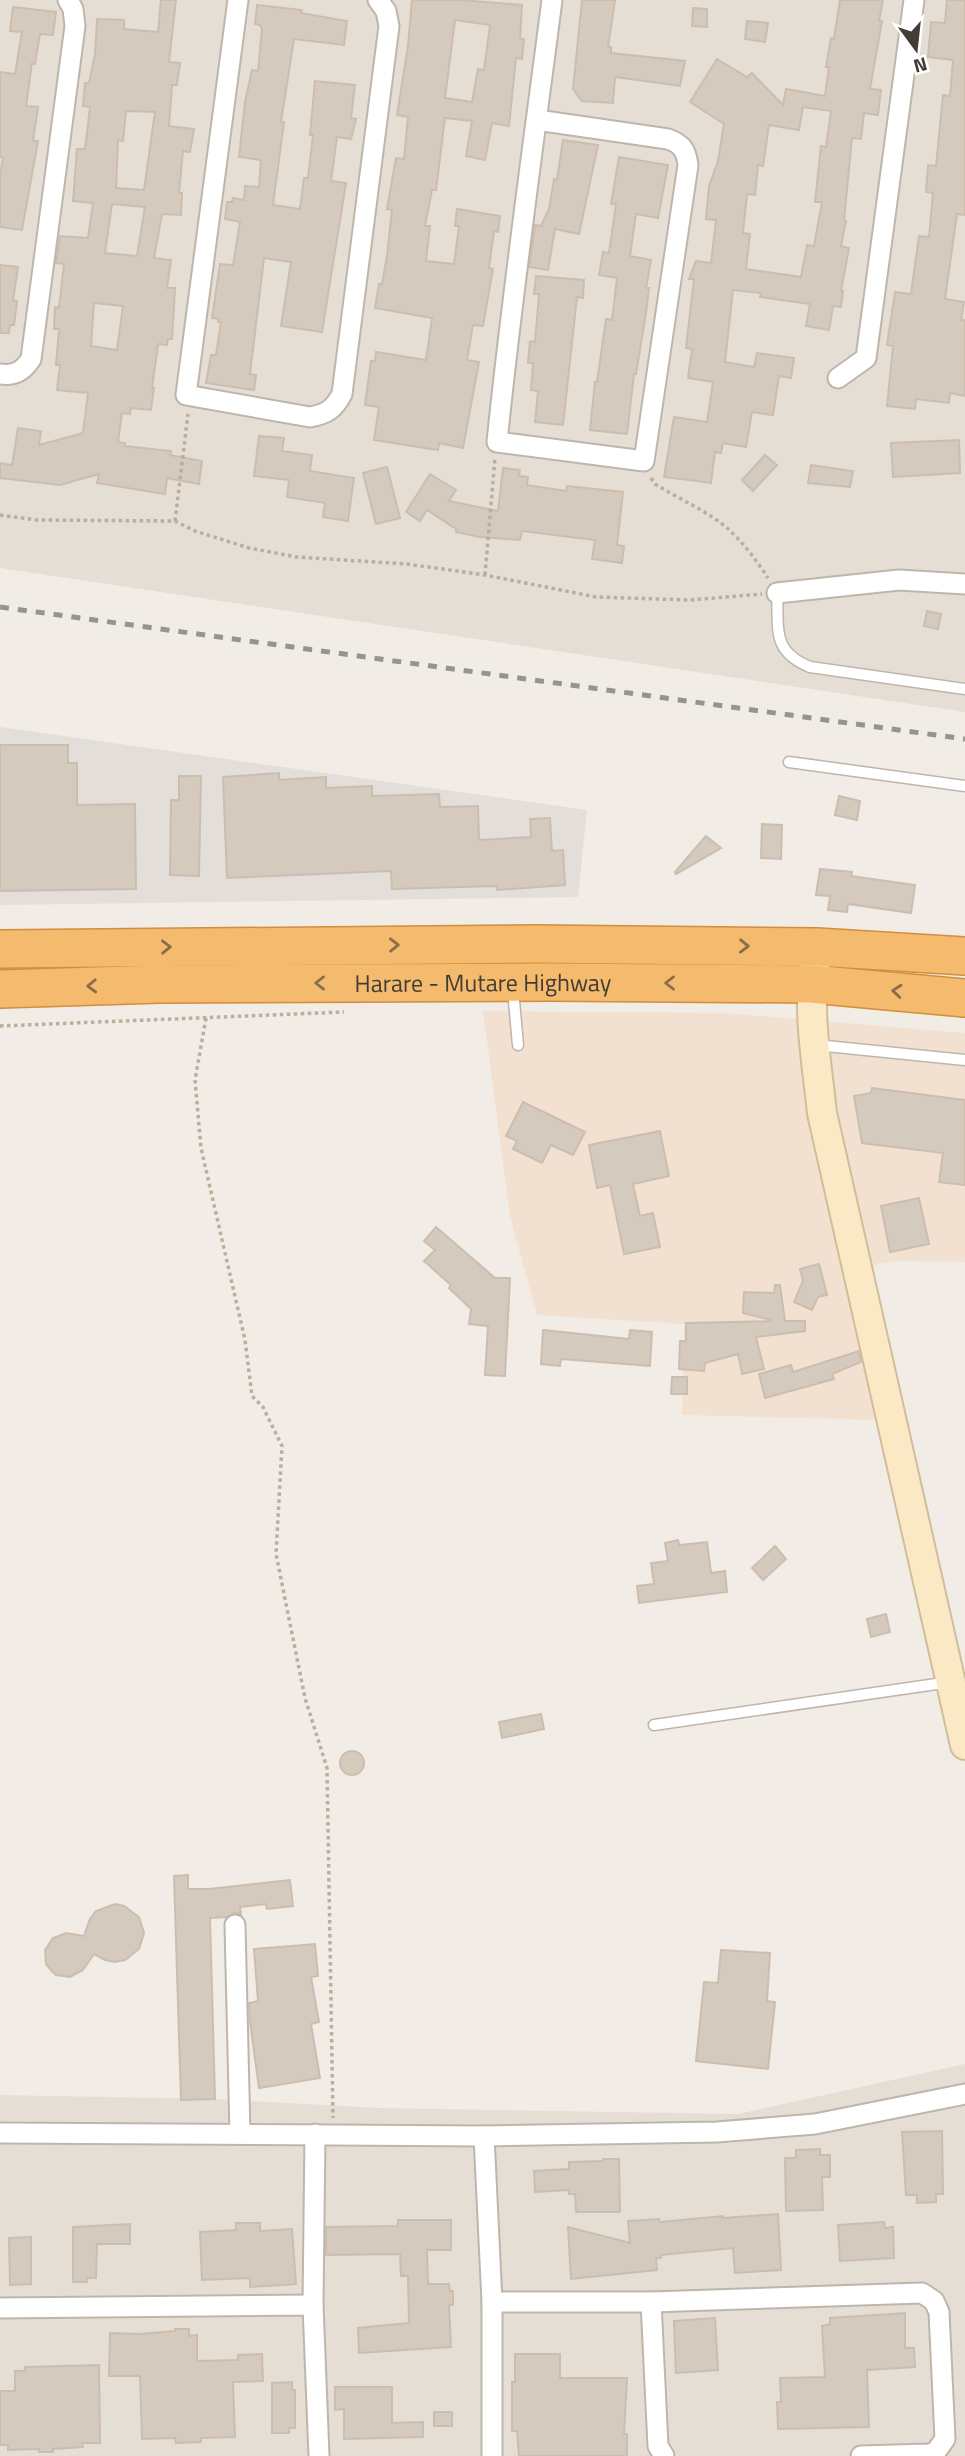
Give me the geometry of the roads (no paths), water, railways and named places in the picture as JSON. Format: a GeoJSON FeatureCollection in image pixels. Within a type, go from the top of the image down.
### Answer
{"type":"FeatureCollection","features":[{"type":"Feature","properties":{"kind":"highway","name":"Harare - Mutare Highway"},"geometry":{"type":"LineString","coordinates":[[0,949],[522,944],[817,947],[965,956]]}},
{"type":"Feature","properties":{"kind":"highway","name":"Harare - Mutare Highway"},"geometry":{"type":"LineString","coordinates":[[0,989],[160,984],[811,984],[965,998]]}},
{"type":"Feature","properties":{"kind":"street"},"geometry":{"type":"LineString","coordinates":[[0,374],[17,373],[25,369],[31,359],[75,26],[73,9],[68,0]]}},
{"type":"Feature","properties":{"kind":"street"},"geometry":{"type":"LineString","coordinates":[[238,0],[186,395],[310,417],[324,414],[335,407],[342,394],[390,26],[386,11],[378,0]]}},
{"type":"Feature","properties":{"kind":"street"},"geometry":{"type":"LineString","coordinates":[[537,120],[668,139],[680,143],[687,153],[688,164],[644,461],[497,442],[504,368],[552,0]]}},
{"type":"Feature","properties":{"kind":"street"},"geometry":{"type":"LineString","coordinates":[[838,378],[866,358],[914,0]]}},
{"type":"Feature","properties":{"kind":"street"},"geometry":{"type":"LineString","coordinates":[[777,593],[899,580],[965,584]]}},
{"type":"Feature","properties":{"kind":"street"},"geometry":{"type":"LineString","coordinates":[[817,947],[811,984],[822,1113],[965,1745]]}},
{"type":"Feature","properties":{"kind":"street"},"geometry":{"type":"LineString","coordinates":[[235,1925],[240,2134]]}},
{"type":"Feature","properties":{"kind":"street"},"geometry":{"type":"LineString","coordinates":[[0,2133],[484,2136],[717,2132],[790,2127],[965,2094]]}},
{"type":"Feature","properties":{"kind":"street"},"geometry":{"type":"LineString","coordinates":[[319,2456],[313,2305],[324,2134]]}},
{"type":"Feature","properties":{"kind":"street"},"geometry":{"type":"LineString","coordinates":[[484,2136],[492,2302],[492,2456]]}},
{"type":"Feature","properties":{"kind":"street"},"geometry":{"type":"LineString","coordinates":[[492,2302],[652,2302],[922,2293],[930,2296],[939,2312],[946,2439],[935,2453],[861,2456]]}},
{"type":"Feature","properties":{"kind":"street"},"geometry":{"type":"LineString","coordinates":[[652,2302],[658,2446],[664,2456]]}},
{"type":"Feature","properties":{"kind":"street"},"geometry":{"type":"LineString","coordinates":[[0,2308],[313,2305]]}},
{"type":"Feature","properties":{"kind":"lane"},"geometry":{"type":"LineString","coordinates":[[777,593],[779,641],[785,652],[795,661],[810,667],[965,689]]}},
{"type":"Feature","properties":{"kind":"lane"},"geometry":{"type":"LineString","coordinates":[[789,762],[965,786]]}},
{"type":"Feature","properties":{"kind":"lane"},"geometry":{"type":"LineString","coordinates":[[512,982],[518,1045]]}},
{"type":"Feature","properties":{"kind":"lane"},"geometry":{"type":"LineString","coordinates":[[815,1045],[965,1060]]}},
{"type":"Feature","properties":{"kind":"lane"},"geometry":{"type":"LineString","coordinates":[[654,1725],[950,1682]]}},
{"type":"Feature","properties":{"kind":"railway"},"geometry":{"type":"LineString","coordinates":[[0,607],[965,739]]}}]}
